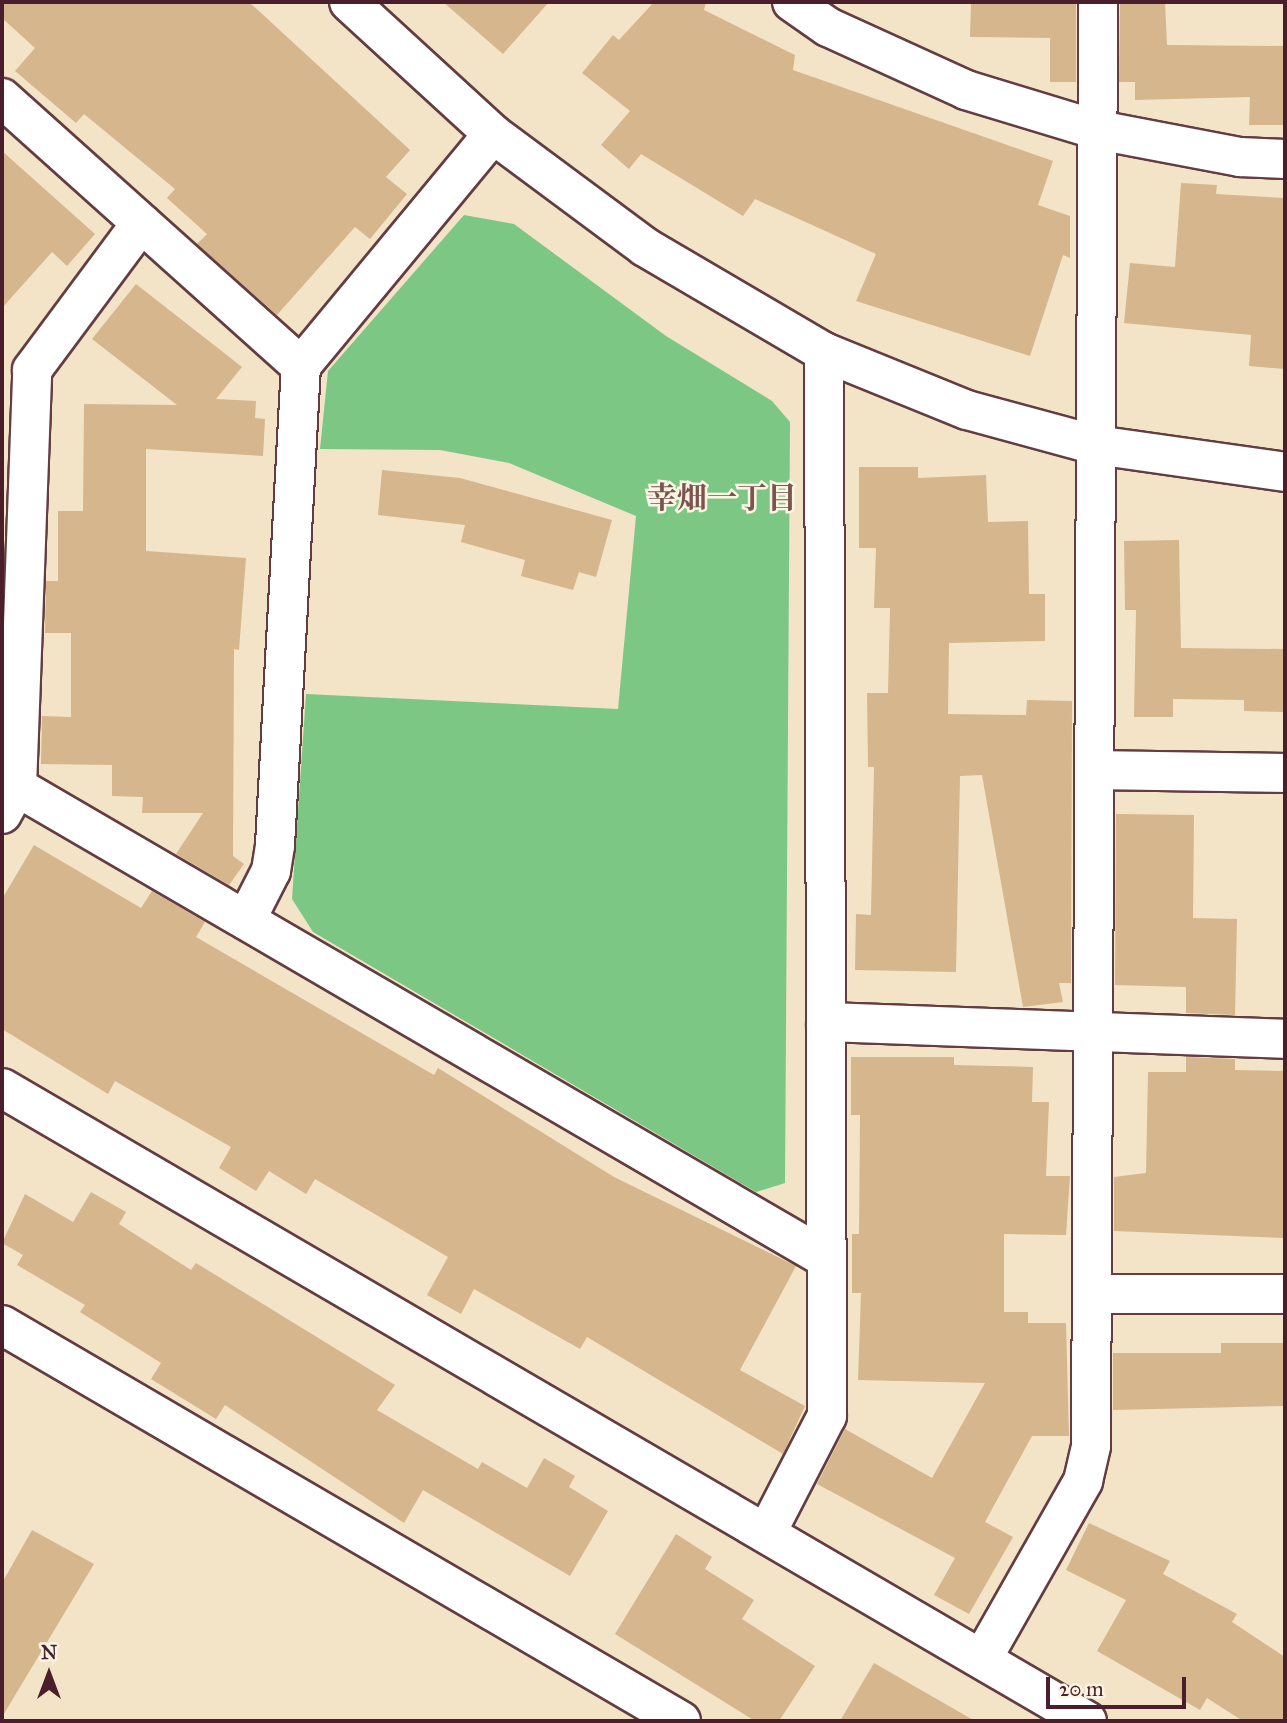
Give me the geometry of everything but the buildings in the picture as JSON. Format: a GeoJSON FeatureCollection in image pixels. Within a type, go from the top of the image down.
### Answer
{"type":"FeatureCollection","features":[{"type":"Feature","properties":{"kind":"street"},"geometry":{"type":"LineString","coordinates":[[349,2],[493,134],[645,247],[824,352],[967,410],[1096,445],[1285,472]]}},
{"type":"Feature","properties":{"kind":"street"},"geometry":{"type":"LineString","coordinates":[[792,2],[828,14],[966,90],[1098,130],[1240,157],[1285,159]]}},
{"type":"Feature","properties":{"kind":"street"},"geometry":{"type":"LineString","coordinates":[[982,1659],[1083,1481],[1090,1446],[1098,2]]}},
{"type":"Feature","properties":{"kind":"street"},"geometry":{"type":"LineString","coordinates":[[2,97],[301,366]]}},
{"type":"Feature","properties":{"kind":"street"},"geometry":{"type":"LineString","coordinates":[[246,920],[271,872],[275,845],[301,366],[493,134]]}},
{"type":"Feature","properties":{"kind":"street"},"geometry":{"type":"LineString","coordinates":[[141,223],[32,370],[10,800],[246,920],[827,1259]]}},
{"type":"Feature","properties":{"kind":"street"},"geometry":{"type":"LineString","coordinates":[[767,1532],[827,1416],[824,352]]}},
{"type":"Feature","properties":{"kind":"street"},"geometry":{"type":"LineString","coordinates":[[1095,770],[1285,773]]}},
{"type":"Feature","properties":{"kind":"street"},"geometry":{"type":"LineString","coordinates":[[826,1021],[1093,1036],[1285,1039]]}},
{"type":"Feature","properties":{"kind":"street"},"geometry":{"type":"LineString","coordinates":[[2,1088],[1087,1721]]}},
{"type":"Feature","properties":{"kind":"street"},"geometry":{"type":"LineString","coordinates":[[1092,1294],[1285,1294]]}},
{"type":"Feature","properties":{"kind":"street"},"geometry":{"type":"LineString","coordinates":[[2,1325],[681,1721]]}},
{"type":"Feature","properties":{"kind":"green space"},"geometry":{"type":"Polygon","coordinates":[[[464,215],[514,224],[666,336],[772,401],[790,422],[785,1183],[756,1192],[313,932],[292,899],[306,694],[618,709],[636,516],[509,463],[440,450],[320,449],[328,371],[464,215]]]}},
{"type":"Feature","properties":{"kind":"district","name":"幸畑一丁目"},"geometry":{"type":"Point","coordinates":[722,498]}}]}
